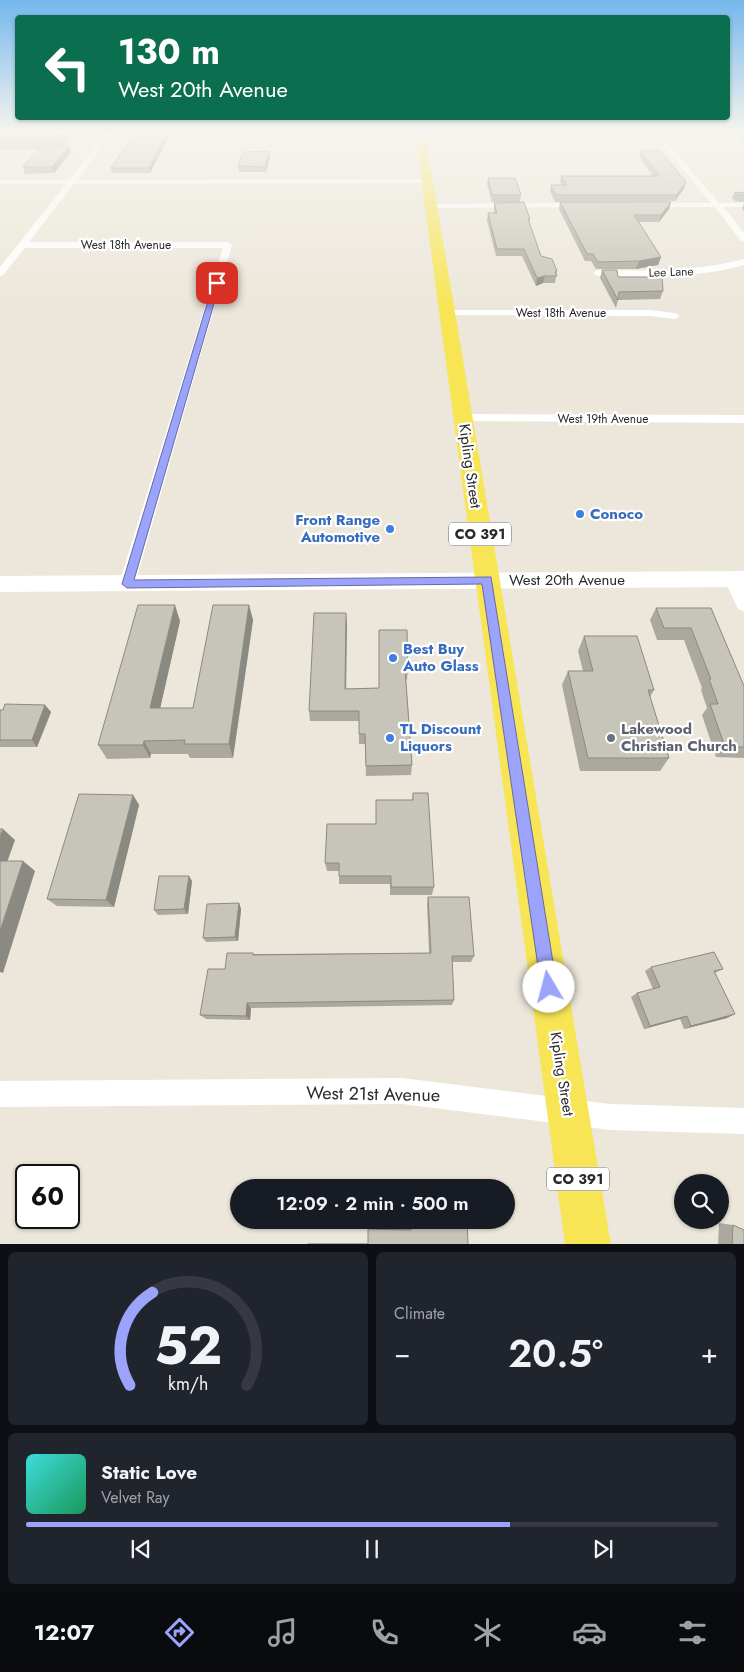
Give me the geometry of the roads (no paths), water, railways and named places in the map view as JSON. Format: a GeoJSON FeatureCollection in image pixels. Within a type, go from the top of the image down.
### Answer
{"type":"FeatureCollection","features":[{"type":"Feature","properties":{"kind":"main road","name":"Kipling Street"},"geometry":{"type":"LineString","coordinates":[[429,191],[588,1244]]}},
{"type":"Feature","properties":{"kind":"street"},"geometry":{"type":"LineString","coordinates":[[0,273],[65,191]]}},
{"type":"Feature","properties":{"kind":"street"},"geometry":{"type":"LineString","coordinates":[[705,191],[744,239]]}},
{"type":"Feature","properties":{"kind":"street"},"geometry":{"type":"LineString","coordinates":[[431,206],[586,205]]}},
{"type":"Feature","properties":{"kind":"street"},"geometry":{"type":"LineString","coordinates":[[643,205],[744,205]]}},
{"type":"Feature","properties":{"kind":"street","name":"West 18th Avenue"},"geometry":{"type":"LineString","coordinates":[[23,245],[228,245],[127,584]]}},
{"type":"Feature","properties":{"kind":"street","name":"Lee Lane"},"geometry":{"type":"LineString","coordinates":[[598,273],[688,272],[721,269],[744,262]]}},
{"type":"Feature","properties":{"kind":"street","name":"West 18th Avenue"},"geometry":{"type":"LineString","coordinates":[[447,313],[650,313],[675,316]]}},
{"type":"Feature","properties":{"kind":"street","name":"West 19th Avenue"},"geometry":{"type":"LineString","coordinates":[[463,418],[744,420]]}},
{"type":"Feature","properties":{"kind":"street"},"geometry":{"type":"LineString","coordinates":[[738,579],[744,605]]}},
{"type":"Feature","properties":{"kind":"street","name":"West 20th Avenue"},"geometry":{"type":"LineString","coordinates":[[0,584],[738,579]]}},
{"type":"Feature","properties":{"kind":"street","name":"West 21st Avenue"},"geometry":{"type":"LineString","coordinates":[[0,1094],[402,1091],[460,1096],[568,1113],[661,1120],[744,1120]]}},
{"type":"Feature","properties":{"kind":"place","name":"Conoco"},"geometry":{"type":"Point","coordinates":[580,514]}},
{"type":"Feature","properties":{"kind":"place","name":"Front Range Automotive"},"geometry":{"type":"Point","coordinates":[390,529]}},
{"type":"Feature","properties":{"kind":"place","name":"Best Buy Auto Glass"},"geometry":{"type":"Point","coordinates":[393,658]}},
{"type":"Feature","properties":{"kind":"place","name":"TL Discount Liquors"},"geometry":{"type":"Point","coordinates":[390,738]}},
{"type":"Feature","properties":{"kind":"place","name":"Lakewood Christian Church"},"geometry":{"type":"Point","coordinates":[611,738]}}]}
